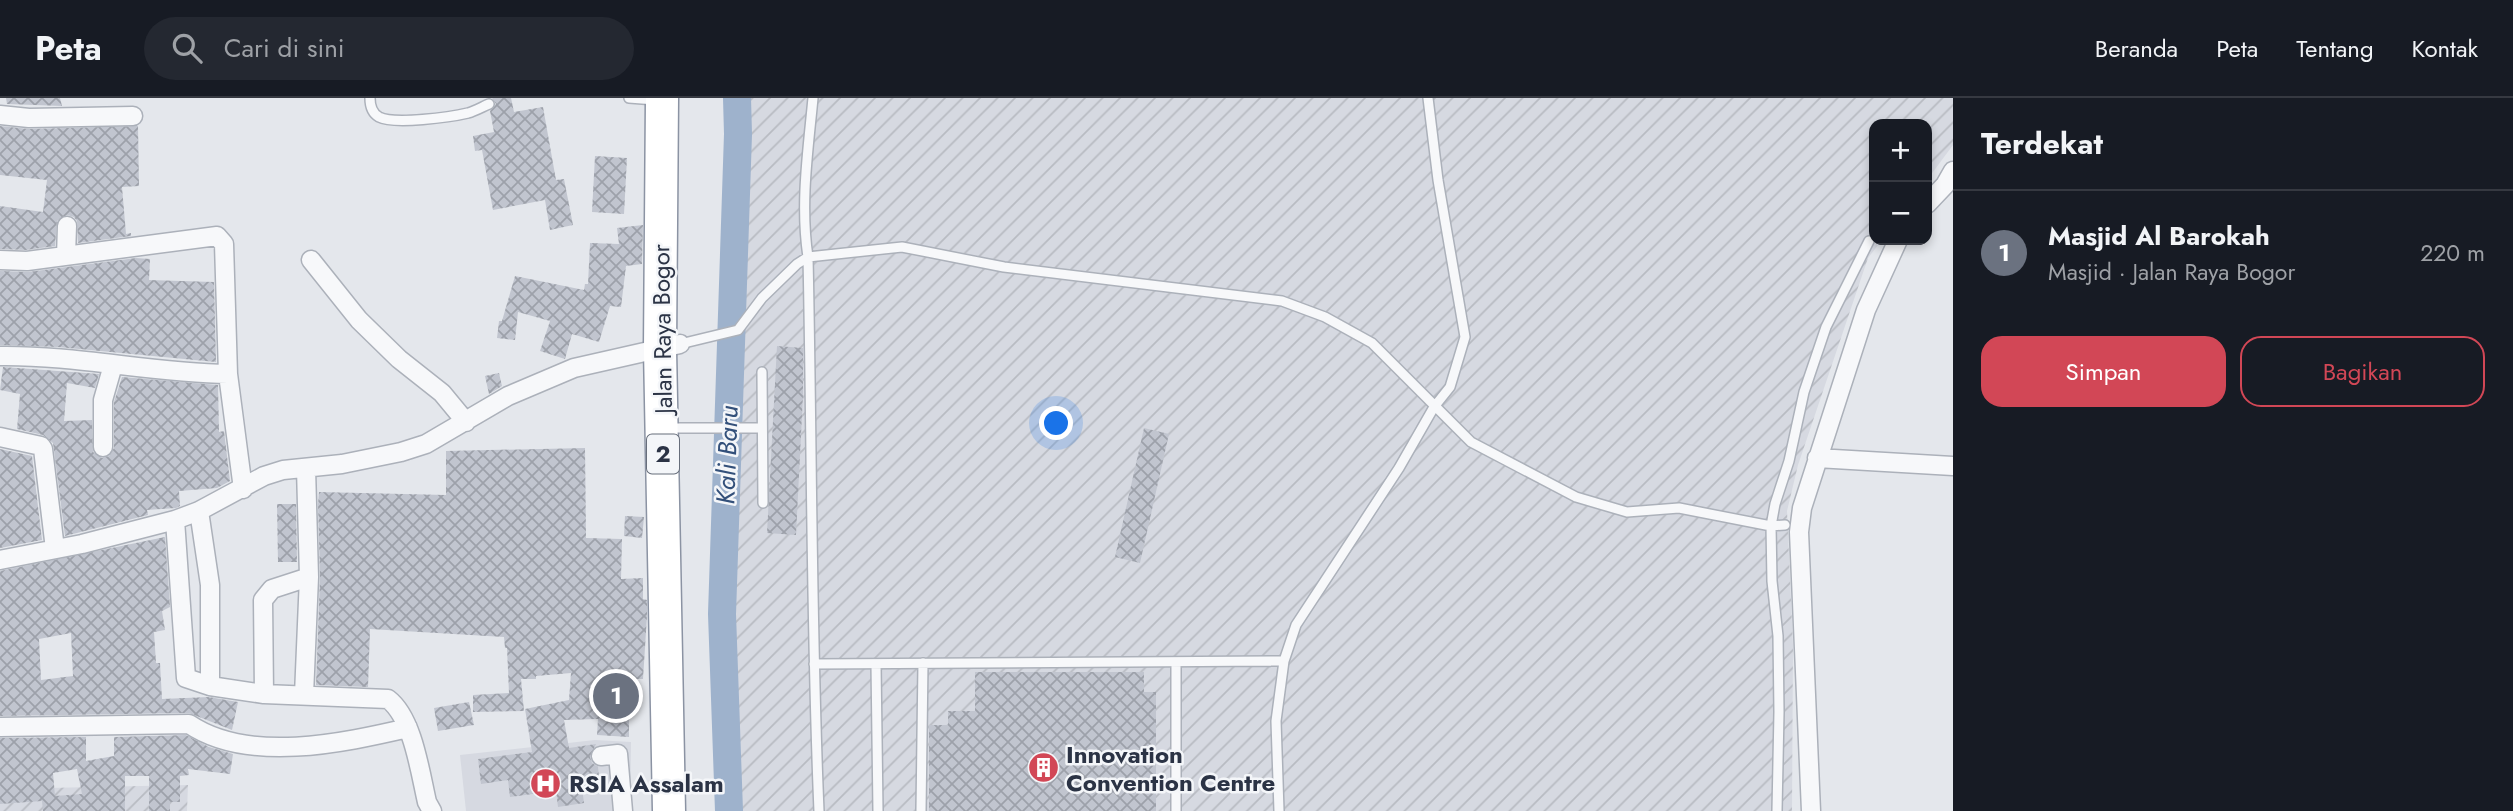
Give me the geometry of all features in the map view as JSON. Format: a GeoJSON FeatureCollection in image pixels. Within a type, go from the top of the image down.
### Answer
{"type":"FeatureCollection","features":[{"type":"Feature","properties":{"kind":"highway","name":"Jalan Raya Bogor"},"geometry":{"type":"LineString","coordinates":[[668,99],[670,346],[686,428],[687,811]]}},
{"type":"Feature","properties":{"kind":"highway","name":"Jalan Raya Bogor"},"geometry":{"type":"LineString","coordinates":[[669,811],[686,428]]}},
{"type":"Feature","properties":{"kind":"street"},"geometry":{"type":"LineString","coordinates":[[0,115],[29,118],[133,116]]}},
{"type":"Feature","properties":{"kind":"street"},"geometry":{"type":"LineString","coordinates":[[1932,199],[1950,182]]}},
{"type":"Feature","properties":{"kind":"street"},"geometry":{"type":"LineString","coordinates":[[66,256],[68,226]]}},
{"type":"Feature","properties":{"kind":"street"},"geometry":{"type":"LineString","coordinates":[[0,260],[27,261],[184,239],[220,237],[225,252],[228,374],[243,489]]}},
{"type":"Feature","properties":{"kind":"street"},"geometry":{"type":"LineString","coordinates":[[1811,811],[1801,508],[1866,310],[1895,245]]}},
{"type":"Feature","properties":{"kind":"street"},"geometry":{"type":"LineString","coordinates":[[311,260],[359,320],[399,359],[442,393],[466,422]]}},
{"type":"Feature","properties":{"kind":"street"},"geometry":{"type":"LineString","coordinates":[[0,560],[176,520],[243,489],[264,476],[283,470],[401,452],[426,444],[508,396],[574,368],[670,346]]}},
{"type":"Feature","properties":{"kind":"street"},"geometry":{"type":"LineString","coordinates":[[0,356],[64,358],[156,371],[228,374]]}},
{"type":"Feature","properties":{"kind":"street"},"geometry":{"type":"LineString","coordinates":[[103,447],[103,400],[113,365]]}},
{"type":"Feature","properties":{"kind":"street"},"geometry":{"type":"LineString","coordinates":[[0,437],[41,446],[43,449],[55,549]]}},
{"type":"Feature","properties":{"kind":"street"},"geometry":{"type":"LineString","coordinates":[[1817,458],[1953,466]]}},
{"type":"Feature","properties":{"kind":"street"},"geometry":{"type":"LineString","coordinates":[[304,695],[309,577],[306,468]]}},
{"type":"Feature","properties":{"kind":"street"},"geometry":{"type":"LineString","coordinates":[[199,511],[210,585],[210,686]]}},
{"type":"Feature","properties":{"kind":"street"},"geometry":{"type":"LineString","coordinates":[[176,520],[183,672],[190,681],[264,694],[388,699],[395,704],[408,728],[427,802],[432,811]]}},
{"type":"Feature","properties":{"kind":"street"},"geometry":{"type":"LineString","coordinates":[[264,694],[262,600],[272,589],[309,577]]}},
{"type":"Feature","properties":{"kind":"street"},"geometry":{"type":"LineString","coordinates":[[0,727],[189,724],[207,736],[233,743],[285,746],[366,737],[408,728]]}},
{"type":"Feature","properties":{"kind":"street"},"geometry":{"type":"LineString","coordinates":[[601,756],[618,754],[623,811]]}},
{"type":"Feature","properties":{"kind":"lane"},"geometry":{"type":"LineString","coordinates":[[370,98],[373,112],[379,117],[391,120],[470,113],[489,104]]}},
{"type":"Feature","properties":{"kind":"lane"},"geometry":{"type":"LineString","coordinates":[[629,98],[668,99]]}},
{"type":"Feature","properties":{"kind":"lane"},"geometry":{"type":"LineString","coordinates":[[813,98],[805,192],[819,811]]}},
{"type":"Feature","properties":{"kind":"lane"},"geometry":{"type":"LineString","coordinates":[[1279,811],[1276,721],[1284,662],[1296,625],[1399,468],[1434,407],[1450,387],[1465,337],[1427,98]]}},
{"type":"Feature","properties":{"kind":"lane"},"geometry":{"type":"LineString","coordinates":[[1777,811],[1779,674],[1771,526],[1804,392],[1825,327],[1869,241]]}},
{"type":"Feature","properties":{"kind":"lane"},"geometry":{"type":"LineString","coordinates":[[670,346],[738,330],[762,298],[808,257],[902,247],[1004,267],[1282,301],[1325,317],[1372,343],[1471,442],[1576,497],[1627,512],[1679,508],[1771,526],[1785,525]]}},
{"type":"Feature","properties":{"kind":"lane"},"geometry":{"type":"LineString","coordinates":[[762,372],[763,503]]}},
{"type":"Feature","properties":{"kind":"lane"},"geometry":{"type":"LineString","coordinates":[[686,428],[762,428]]}},
{"type":"Feature","properties":{"kind":"lane"},"geometry":{"type":"LineString","coordinates":[[1176,662],[1176,811]]}},
{"type":"Feature","properties":{"kind":"lane"},"geometry":{"type":"LineString","coordinates":[[814,664],[1284,662]]}},
{"type":"Feature","properties":{"kind":"lane"},"geometry":{"type":"LineString","coordinates":[[921,811],[923,663]]}},
{"type":"Feature","properties":{"kind":"lane"},"geometry":{"type":"LineString","coordinates":[[876,664],[878,811]]}},
{"type":"Feature","properties":{"kind":"shaded area"},"geometry":{"type":"Polygon","coordinates":[[[727,98],[1953,98],[1953,145],[1932,173],[1932,119],[1869,119],[1869,245],[1878,245],[1868,258],[1798,465],[1787,511],[1793,645],[1792,811],[736,811],[727,98]]]}},
{"type":"Feature","properties":{"kind":"shaded area","name":"RSIA Assalam"},"geometry":{"type":"Polygon","coordinates":[[[595,740],[631,742],[630,811],[466,811],[460,755],[595,740]]]}},
{"type":"Feature","properties":{"kind":"shaded area"},"geometry":{"type":"Polygon","coordinates":[[[188,785],[187,811],[0,811],[0,789],[188,785]]]}},
{"type":"Feature","properties":{"kind":"building"},"geometry":{"type":"Polygon","coordinates":[[[6,98],[60,98],[62,106],[7,104],[6,98]]]}},
{"type":"Feature","properties":{"kind":"building"},"geometry":{"type":"Polygon","coordinates":[[[492,98],[511,98],[514,112],[543,107],[556,180],[564,179],[573,225],[550,230],[545,200],[493,210],[482,150],[475,151],[473,136],[494,132],[490,111],[496,104],[492,98]]]}},
{"type":"Feature","properties":{"kind":"building"},"geometry":{"type":"Polygon","coordinates":[[[0,126],[29,129],[138,126],[139,186],[122,187],[126,234],[131,233],[131,236],[78,243],[77,221],[67,215],[57,221],[55,246],[26,250],[0,249],[0,206],[43,212],[47,180],[0,175],[0,126]]]}},
{"type":"Feature","properties":{"kind":"building"},"geometry":{"type":"Polygon","coordinates":[[[595,156],[627,158],[624,214],[592,212],[595,156]]]}},
{"type":"Feature","properties":{"kind":"building"},"geometry":{"type":"Polygon","coordinates":[[[643,225],[642,264],[626,266],[621,307],[610,306],[599,342],[572,334],[565,359],[540,351],[550,321],[518,312],[515,340],[497,338],[499,321],[502,321],[515,276],[584,290],[585,284],[588,284],[590,243],[619,244],[617,228],[643,225]]]}},
{"type":"Feature","properties":{"kind":"building"},"geometry":{"type":"Polygon","coordinates":[[[136,258],[150,259],[149,280],[214,282],[216,362],[58,347],[0,345],[0,271],[28,272],[136,258]]]}},
{"type":"Feature","properties":{"kind":"building"},"geometry":{"type":"Polygon","coordinates":[[[777,346],[803,348],[796,535],[767,533],[777,346]]]}},
{"type":"Feature","properties":{"kind":"building"},"geometry":{"type":"Polygon","coordinates":[[[3,367],[99,374],[95,388],[67,383],[64,421],[92,420],[93,452],[102,458],[109,456],[114,448],[114,402],[122,377],[218,385],[219,432],[224,431],[230,481],[217,488],[179,491],[180,506],[176,508],[147,510],[148,515],[65,536],[53,443],[43,435],[17,429],[20,394],[0,390],[3,367]]]}},
{"type":"Feature","properties":{"kind":"building"},"geometry":{"type":"Polygon","coordinates":[[[499,373],[502,386],[489,394],[485,376],[499,373]]]}},
{"type":"Feature","properties":{"kind":"building"},"geometry":{"type":"Polygon","coordinates":[[[1144,428],[1169,434],[1140,563],[1115,557],[1144,428]]]}},
{"type":"Feature","properties":{"kind":"building"},"geometry":{"type":"Polygon","coordinates":[[[585,448],[586,538],[622,539],[621,579],[643,578],[643,599],[647,600],[647,616],[643,679],[634,679],[629,710],[629,737],[597,735],[598,719],[564,720],[569,748],[596,744],[590,757],[592,763],[598,767],[600,786],[582,788],[584,803],[558,807],[556,791],[510,797],[508,780],[481,784],[478,759],[532,752],[525,709],[569,700],[571,673],[536,676],[536,679],[521,679],[524,711],[473,712],[473,695],[509,693],[504,637],[370,629],[368,687],[316,685],[320,577],[318,504],[319,492],[446,495],[446,451],[585,448]]]}},
{"type":"Feature","properties":{"kind":"building"},"geometry":{"type":"Polygon","coordinates":[[[0,449],[32,456],[42,540],[0,548],[0,449]]]}},
{"type":"Feature","properties":{"kind":"building"},"geometry":{"type":"Polygon","coordinates":[[[277,504],[296,504],[297,562],[278,562],[277,504]]]}},
{"type":"Feature","properties":{"kind":"building"},"geometry":{"type":"Polygon","coordinates":[[[625,516],[644,517],[642,538],[624,536],[625,516]]]}},
{"type":"Feature","properties":{"kind":"building"},"geometry":{"type":"Polygon","coordinates":[[[165,537],[170,607],[162,611],[165,630],[154,632],[156,663],[160,663],[162,699],[209,697],[238,702],[232,730],[189,713],[0,716],[0,571],[165,537]],[[71,633],[39,639],[41,680],[73,676],[71,633]]]}},
{"type":"Feature","properties":{"kind":"building","name":"Innovation Convention Centre"},"geometry":{"type":"Polygon","coordinates":[[[975,672],[1144,672],[1144,692],[1156,692],[1156,811],[929,811],[929,725],[948,725],[948,711],[975,711],[975,672]]]}},
{"type":"Feature","properties":{"kind":"building"},"geometry":{"type":"Polygon","coordinates":[[[469,702],[474,725],[438,731],[434,708],[469,702]]]}},
{"type":"Feature","properties":{"kind":"building"},"geometry":{"type":"Polygon","coordinates":[[[186,735],[209,747],[233,754],[230,774],[188,769],[189,775],[180,776],[180,802],[170,802],[170,811],[149,811],[149,776],[125,776],[125,811],[43,811],[42,801],[0,804],[0,738],[86,737],[86,761],[114,756],[114,737],[186,735]],[[77,769],[53,773],[55,796],[82,794],[77,769]]]}},
{"type":"Feature","properties":{"kind":"waterway","name":"Kali Baru"},"geometry":{"type":"LineString","coordinates":[[729,811],[722,614],[737,98]]}},
{"type":"Feature","properties":{"kind":"place","name":"Masjid Al Barokah"},"geometry":{"type":"Point","coordinates":[616,696]}},
{"type":"Feature","properties":{"kind":"place","name":"Innovation Convention Centre"},"geometry":{"type":"Point","coordinates":[1043,768]}},
{"type":"Feature","properties":{"kind":"place","name":"RSIA Assalam"},"geometry":{"type":"Point","coordinates":[546,783]}}]}
